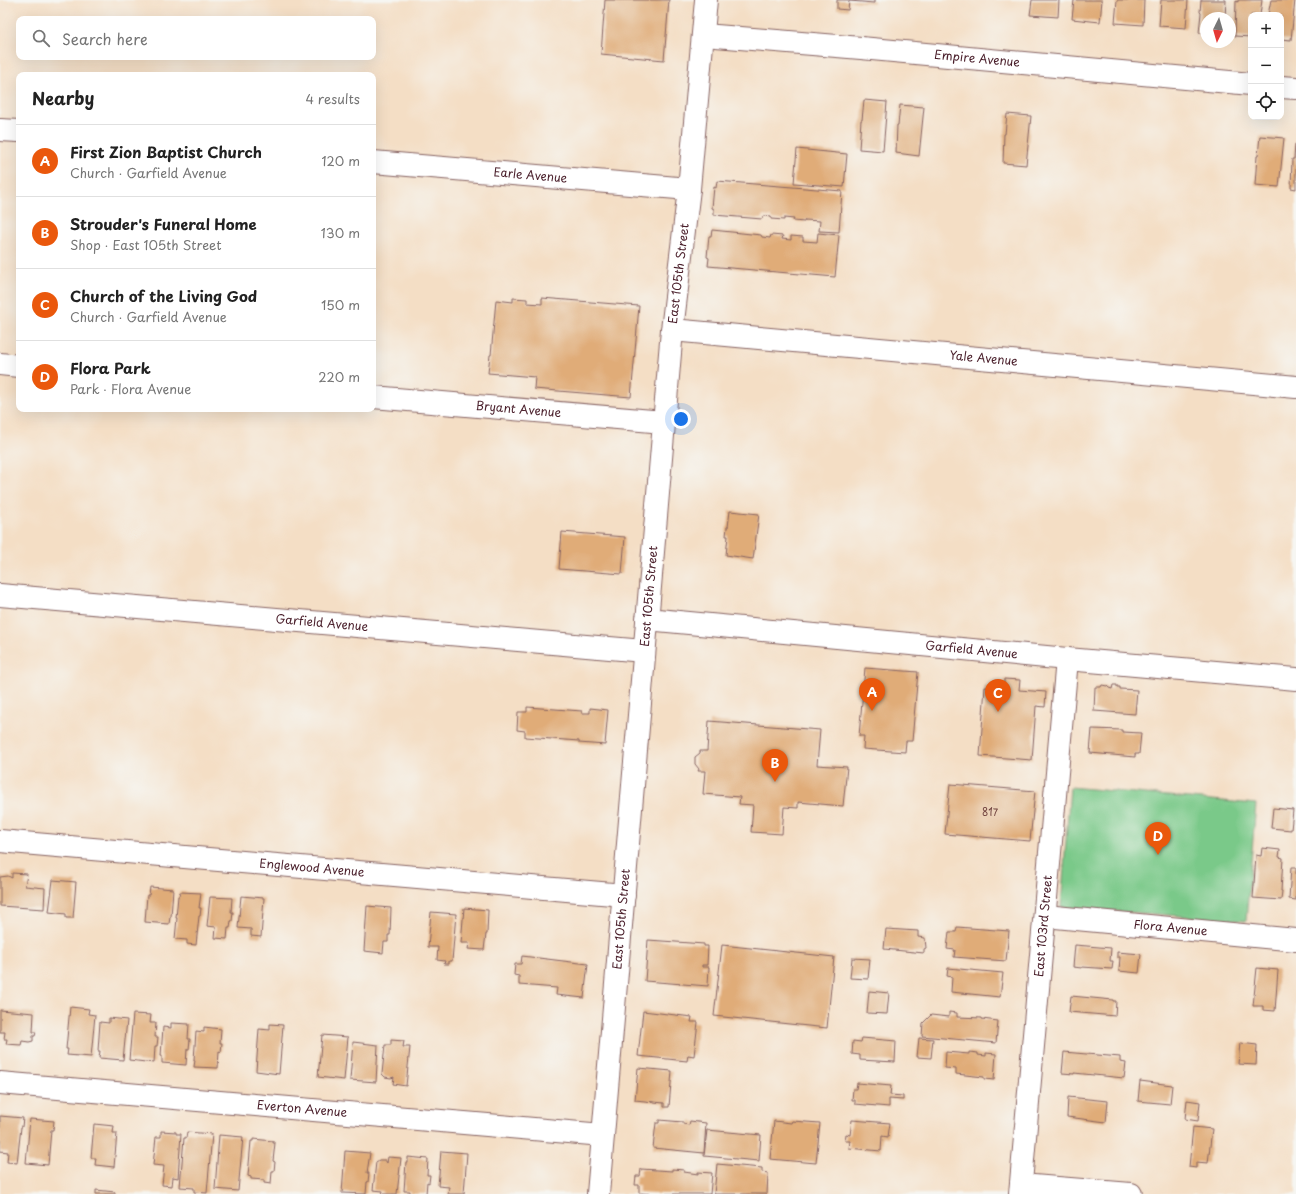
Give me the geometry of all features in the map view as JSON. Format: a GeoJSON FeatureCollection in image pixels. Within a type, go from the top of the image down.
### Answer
{"type":"FeatureCollection","features":[{"type":"Feature","properties":{"kind":"street","name":"East 105th Street"},"geometry":{"type":"LineString","coordinates":[[598,1194],[672,330],[689,188],[706,0]]}},
{"type":"Feature","properties":{"kind":"street","name":"Empire Avenue"},"geometry":{"type":"LineString","coordinates":[[704,35],[854,47],[1248,84]]}},
{"type":"Feature","properties":{"kind":"street"},"geometry":{"type":"LineString","coordinates":[[1284,87],[1296,88]]}},
{"type":"Feature","properties":{"kind":"street"},"geometry":{"type":"LineString","coordinates":[[0,130],[16,131]]}},
{"type":"Feature","properties":{"kind":"street","name":"Earle Avenue"},"geometry":{"type":"LineString","coordinates":[[376,162],[689,188]]}},
{"type":"Feature","properties":{"kind":"street","name":"Yale Avenue"},"geometry":{"type":"LineString","coordinates":[[672,330],[1296,387]]}},
{"type":"Feature","properties":{"kind":"street"},"geometry":{"type":"LineString","coordinates":[[0,364],[16,366]]}},
{"type":"Feature","properties":{"kind":"street","name":"Bryant Avenue"},"geometry":{"type":"LineString","coordinates":[[376,397],[664,422]]}},
{"type":"Feature","properties":{"kind":"street","name":"Garfield Avenue"},"geometry":{"type":"LineString","coordinates":[[0,595],[644,651]]}},
{"type":"Feature","properties":{"kind":"street","name":"Garfield Avenue"},"geometry":{"type":"LineString","coordinates":[[647,619],[1296,679]]}},
{"type":"Feature","properties":{"kind":"street","name":"East 103rd Street"},"geometry":{"type":"LineString","coordinates":[[1021,1189],[1067,659]]}},
{"type":"Feature","properties":{"kind":"street","name":"Englewood Avenue"},"geometry":{"type":"LineString","coordinates":[[0,841],[624,895]]}},
{"type":"Feature","properties":{"kind":"street","name":"Flora Avenue"},"geometry":{"type":"LineString","coordinates":[[1045,916],[1296,940]]}},
{"type":"Feature","properties":{"kind":"street","name":"Everton Avenue"},"geometry":{"type":"LineString","coordinates":[[0,1083],[603,1135]]}},
{"type":"Feature","properties":{"kind":"street"},"geometry":{"type":"LineString","coordinates":[[1021,1189],[1131,1194]]}},
{"type":"Feature","properties":{"kind":"green space"},"geometry":{"type":"Polygon","coordinates":[[[1070,787],[1256,804],[1246,921],[1061,907],[1070,787]]]}},
{"type":"Feature","properties":{"kind":"building"},"geometry":{"type":"Polygon","coordinates":[[[605,0],[669,0],[664,60],[601,54],[605,0]]]}},
{"type":"Feature","properties":{"kind":"building"},"geometry":{"type":"Polygon","coordinates":[[[837,0],[874,0],[874,3],[849,1],[848,10],[837,9],[837,0]]]}},
{"type":"Feature","properties":{"kind":"building"},"geometry":{"type":"Polygon","coordinates":[[[1032,0],[1059,0],[1058,17],[1030,15],[1032,0]]]}},
{"type":"Feature","properties":{"kind":"building"},"geometry":{"type":"Polygon","coordinates":[[[1074,0],[1102,0],[1100,22],[1072,19],[1074,0]]]}},
{"type":"Feature","properties":{"kind":"building"},"geometry":{"type":"Polygon","coordinates":[[[1117,0],[1144,0],[1143,25],[1115,23],[1117,0]]]}},
{"type":"Feature","properties":{"kind":"building"},"geometry":{"type":"Polygon","coordinates":[[[1161,0],[1188,0],[1186,28],[1159,26],[1161,0]]]}},
{"type":"Feature","properties":{"kind":"building"},"geometry":{"type":"Polygon","coordinates":[[[1201,0],[1226,0],[1225,12],[1200,12],[1201,0]]]}},
{"type":"Feature","properties":{"kind":"building"},"geometry":{"type":"Polygon","coordinates":[[[1238,0],[1262,0],[1260,12],[1248,12],[1248,37],[1236,36],[1236,1],[1238,2],[1238,0]]]}},
{"type":"Feature","properties":{"kind":"building"},"geometry":{"type":"Polygon","coordinates":[[[1271,0],[1295,0],[1291,40],[1284,39],[1284,12],[1269,12],[1271,0]]]}},
{"type":"Feature","properties":{"kind":"building"},"geometry":{"type":"Polygon","coordinates":[[[864,100],[887,102],[883,151],[859,149],[864,100]]]}},
{"type":"Feature","properties":{"kind":"building"},"geometry":{"type":"Polygon","coordinates":[[[900,105],[924,107],[919,156],[896,153],[897,125],[900,105]]]}},
{"type":"Feature","properties":{"kind":"building"},"geometry":{"type":"Polygon","coordinates":[[[1007,114],[1031,116],[1026,165],[1003,163],[1004,134],[1007,114]]]}},
{"type":"Feature","properties":{"kind":"building"},"geometry":{"type":"Polygon","coordinates":[[[1260,136],[1284,138],[1279,187],[1255,185],[1260,136]]]}},
{"type":"Feature","properties":{"kind":"building"},"geometry":{"type":"Polygon","coordinates":[[[1295,144],[1296,189],[1291,188],[1292,159],[1294,159],[1295,144]]]}},
{"type":"Feature","properties":{"kind":"building"},"geometry":{"type":"Polygon","coordinates":[[[797,149],[847,154],[844,187],[794,183],[797,149]]]}},
{"type":"Feature","properties":{"kind":"building"},"geometry":{"type":"Polygon","coordinates":[[[717,181],[842,191],[839,232],[819,231],[820,221],[805,220],[804,222],[784,218],[784,220],[771,219],[771,217],[763,216],[762,219],[714,215],[714,209],[712,208],[714,187],[716,188],[717,181]]]}},
{"type":"Feature","properties":{"kind":"building"},"geometry":{"type":"Polygon","coordinates":[[[712,230],[761,235],[762,237],[770,238],[771,235],[783,236],[782,239],[791,240],[791,236],[803,237],[803,241],[817,242],[818,233],[839,235],[835,277],[708,266],[709,258],[707,257],[709,236],[711,236],[712,230]]]}},
{"type":"Feature","properties":{"kind":"building"},"geometry":{"type":"Polygon","coordinates":[[[513,298],[527,299],[527,303],[542,304],[542,298],[639,306],[631,397],[534,389],[535,377],[488,373],[496,300],[513,302],[513,298]]]}},
{"type":"Feature","properties":{"kind":"building"},"geometry":{"type":"Polygon","coordinates":[[[730,511],[759,514],[753,559],[726,555],[728,536],[726,536],[730,511]]]}},
{"type":"Feature","properties":{"kind":"building"},"geometry":{"type":"Polygon","coordinates":[[[562,532],[625,537],[622,574],[559,569],[562,532]]]}},
{"type":"Feature","properties":{"kind":"building"},"geometry":{"type":"Polygon","coordinates":[[[865,668],[918,672],[912,741],[906,741],[905,752],[863,749],[864,736],[859,736],[865,668]]]}},
{"type":"Feature","properties":{"kind":"building"},"geometry":{"type":"Polygon","coordinates":[[[1004,679],[1020,680],[1019,690],[1046,692],[1045,707],[1036,706],[1032,760],[980,756],[985,687],[1004,689],[1004,679]]]}},
{"type":"Feature","properties":{"kind":"building"},"geometry":{"type":"Polygon","coordinates":[[[1102,685],[1112,689],[1113,685],[1117,685],[1120,689],[1137,690],[1135,714],[1094,711],[1095,687],[1101,687],[1102,685]]]}},
{"type":"Feature","properties":{"kind":"building"},"geometry":{"type":"Polygon","coordinates":[[[527,707],[582,711],[582,713],[590,713],[590,708],[608,710],[605,745],[579,743],[579,741],[525,737],[525,731],[517,730],[518,712],[527,712],[527,707]]]}},
{"type":"Feature","properties":{"kind":"building"},"geometry":{"type":"Polygon","coordinates":[[[709,721],[820,730],[817,765],[847,767],[843,806],[798,802],[798,808],[784,807],[782,834],[751,832],[753,805],[739,804],[740,797],[703,794],[705,771],[698,771],[699,769],[695,764],[695,757],[700,753],[700,751],[707,751],[709,721]]]}},
{"type":"Feature","properties":{"kind":"building"},"geometry":{"type":"Polygon","coordinates":[[[1092,729],[1122,730],[1122,732],[1141,733],[1139,754],[1135,754],[1135,757],[1090,753],[1092,729]]]}},
{"type":"Feature","properties":{"kind":"building"},"geometry":{"type":"Polygon","coordinates":[[[950,784],[1035,791],[1030,841],[945,834],[950,784]]]}},
{"type":"Feature","properties":{"kind":"building"},"geometry":{"type":"Polygon","coordinates":[[[1273,808],[1293,810],[1291,830],[1271,828],[1273,808]]]}},
{"type":"Feature","properties":{"kind":"building"},"geometry":{"type":"Polygon","coordinates":[[[1262,848],[1280,850],[1279,857],[1283,858],[1281,900],[1253,898],[1256,855],[1261,856],[1262,848]]]}},
{"type":"Feature","properties":{"kind":"building"},"geometry":{"type":"Polygon","coordinates":[[[1291,867],[1296,867],[1296,900],[1289,899],[1291,867]]]}},
{"type":"Feature","properties":{"kind":"building"},"geometry":{"type":"Polygon","coordinates":[[[12,873],[27,874],[25,886],[45,888],[44,909],[0,906],[0,877],[8,876],[12,878],[12,873]]]}},
{"type":"Feature","properties":{"kind":"building"},"geometry":{"type":"Polygon","coordinates":[[[53,880],[76,882],[73,918],[66,918],[66,914],[49,912],[53,880]]]}},
{"type":"Feature","properties":{"kind":"building"},"geometry":{"type":"Polygon","coordinates":[[[150,887],[173,889],[169,924],[145,922],[147,895],[149,895],[150,887]]]}},
{"type":"Feature","properties":{"kind":"building"},"geometry":{"type":"Polygon","coordinates":[[[180,892],[201,893],[199,908],[201,908],[196,945],[187,944],[187,940],[175,939],[178,896],[180,892]]]}},
{"type":"Feature","properties":{"kind":"building"},"geometry":{"type":"Polygon","coordinates":[[[241,896],[264,898],[261,937],[251,936],[251,929],[238,928],[241,896]]]}},
{"type":"Feature","properties":{"kind":"building"},"geometry":{"type":"Polygon","coordinates":[[[210,897],[232,898],[232,921],[230,928],[228,928],[227,939],[215,938],[216,927],[207,926],[210,897]]]}},
{"type":"Feature","properties":{"kind":"building"},"geometry":{"type":"Polygon","coordinates":[[[367,906],[391,908],[390,935],[388,935],[388,942],[384,942],[383,953],[364,951],[367,906]]]}},
{"type":"Feature","properties":{"kind":"building"},"geometry":{"type":"Polygon","coordinates":[[[464,908],[488,910],[487,934],[484,950],[468,949],[469,943],[461,943],[464,908]]]}},
{"type":"Feature","properties":{"kind":"building"},"geometry":{"type":"Polygon","coordinates":[[[431,912],[456,914],[452,961],[449,961],[449,964],[444,964],[445,961],[437,960],[438,947],[428,947],[431,912]]]}},
{"type":"Feature","properties":{"kind":"building"},"geometry":{"type":"Polygon","coordinates":[[[957,927],[1009,931],[1006,961],[954,957],[955,950],[947,949],[949,932],[956,932],[957,927]]]}},
{"type":"Feature","properties":{"kind":"building"},"geometry":{"type":"Polygon","coordinates":[[[886,929],[918,931],[918,937],[925,938],[926,948],[924,949],[924,953],[884,949],[886,929]]]}},
{"type":"Feature","properties":{"kind":"building"},"geometry":{"type":"Polygon","coordinates":[[[648,940],[704,944],[704,946],[708,946],[707,965],[702,965],[702,967],[709,967],[708,986],[645,981],[648,940]]]}},
{"type":"Feature","properties":{"kind":"building"},"geometry":{"type":"Polygon","coordinates":[[[722,945],[834,957],[827,1028],[714,1016],[722,945]]]}},
{"type":"Feature","properties":{"kind":"building"},"geometry":{"type":"Polygon","coordinates":[[[1075,945],[1111,948],[1110,961],[1113,961],[1112,969],[1073,967],[1075,945]]]}},
{"type":"Feature","properties":{"kind":"building"},"geometry":{"type":"Polygon","coordinates":[[[1117,952],[1141,954],[1139,973],[1119,971],[1120,957],[1117,957],[1117,952]]]}},
{"type":"Feature","properties":{"kind":"building"},"geometry":{"type":"Polygon","coordinates":[[[522,956],[588,964],[584,998],[556,995],[557,988],[519,985],[519,976],[514,975],[515,964],[521,964],[522,956]]]}},
{"type":"Feature","properties":{"kind":"building"},"geometry":{"type":"Polygon","coordinates":[[[852,958],[870,959],[868,979],[850,978],[852,958]]]}},
{"type":"Feature","properties":{"kind":"building"},"geometry":{"type":"Polygon","coordinates":[[[948,968],[1003,973],[1000,997],[951,992],[952,977],[947,976],[948,968]]]}},
{"type":"Feature","properties":{"kind":"building"},"geometry":{"type":"Polygon","coordinates":[[[1257,968],[1278,970],[1275,1011],[1263,1010],[1263,1006],[1253,1006],[1257,968]]]}},
{"type":"Feature","properties":{"kind":"building"},"geometry":{"type":"Polygon","coordinates":[[[869,991],[889,993],[887,1014],[867,1013],[869,991]]]}},
{"type":"Feature","properties":{"kind":"building"},"geometry":{"type":"Polygon","coordinates":[[[1071,996],[1116,1001],[1115,1016],[1069,1012],[1071,996]]]}},
{"type":"Feature","properties":{"kind":"building"},"geometry":{"type":"Polygon","coordinates":[[[70,1007],[89,1009],[88,1014],[95,1015],[91,1057],[67,1055],[68,1049],[66,1049],[70,1007]]]}},
{"type":"Feature","properties":{"kind":"building"},"geometry":{"type":"Polygon","coordinates":[[[0,1010],[34,1013],[33,1032],[36,1032],[35,1036],[33,1036],[33,1041],[22,1041],[21,1045],[6,1044],[7,1039],[4,1039],[5,1032],[0,1032],[0,1010]]]}},
{"type":"Feature","properties":{"kind":"building"},"geometry":{"type":"Polygon","coordinates":[[[643,1011],[692,1017],[691,1022],[698,1022],[694,1056],[688,1055],[687,1061],[638,1056],[643,1011]]]}},
{"type":"Feature","properties":{"kind":"building"},"geometry":{"type":"Polygon","coordinates":[[[949,1012],[957,1013],[957,1017],[982,1018],[998,1021],[996,1043],[922,1036],[923,1023],[931,1015],[949,1017],[949,1012]]]}},
{"type":"Feature","properties":{"kind":"building"},"geometry":{"type":"Polygon","coordinates":[[[133,1014],[151,1015],[150,1023],[156,1023],[155,1037],[158,1037],[157,1046],[155,1046],[154,1063],[129,1060],[133,1014]]]}},
{"type":"Feature","properties":{"kind":"building"},"geometry":{"type":"Polygon","coordinates":[[[109,1018],[127,1020],[123,1060],[99,1058],[100,1022],[109,1023],[109,1018]]]}},
{"type":"Feature","properties":{"kind":"building"},"geometry":{"type":"Polygon","coordinates":[[[171,1023],[189,1024],[188,1039],[190,1039],[189,1049],[187,1049],[186,1065],[162,1063],[163,1027],[171,1028],[171,1023]]]}},
{"type":"Feature","properties":{"kind":"building"},"geometry":{"type":"Polygon","coordinates":[[[270,1024],[283,1025],[279,1074],[256,1071],[259,1029],[270,1030],[270,1024]]]}},
{"type":"Feature","properties":{"kind":"building"},"geometry":{"type":"Polygon","coordinates":[[[204,1027],[221,1029],[220,1043],[222,1043],[221,1052],[219,1051],[218,1068],[194,1067],[196,1031],[204,1032],[204,1027]]]}},
{"type":"Feature","properties":{"kind":"building"},"geometry":{"type":"Polygon","coordinates":[[[322,1035],[348,1037],[344,1080],[318,1077],[322,1035]]]}},
{"type":"Feature","properties":{"kind":"building"},"geometry":{"type":"Polygon","coordinates":[[[862,1038],[896,1041],[895,1062],[860,1060],[860,1055],[852,1054],[853,1041],[861,1042],[862,1038]]]}},
{"type":"Feature","properties":{"kind":"building"},"geometry":{"type":"Polygon","coordinates":[[[919,1038],[933,1039],[931,1058],[917,1057],[919,1038]]]}},
{"type":"Feature","properties":{"kind":"building"},"geometry":{"type":"Polygon","coordinates":[[[391,1040],[404,1041],[403,1047],[410,1047],[406,1086],[393,1084],[394,1077],[385,1077],[382,1074],[385,1045],[391,1045],[391,1040]]]}},
{"type":"Feature","properties":{"kind":"building"},"geometry":{"type":"Polygon","coordinates":[[[353,1042],[378,1045],[376,1082],[350,1080],[353,1042]]]}},
{"type":"Feature","properties":{"kind":"building"},"geometry":{"type":"Polygon","coordinates":[[[1240,1043],[1257,1045],[1256,1065],[1238,1064],[1240,1043]]]}},
{"type":"Feature","properties":{"kind":"building"},"geometry":{"type":"Polygon","coordinates":[[[946,1052],[969,1054],[969,1052],[986,1056],[986,1053],[996,1054],[994,1080],[984,1079],[984,1077],[956,1074],[956,1069],[945,1068],[946,1052]]]}},
{"type":"Feature","properties":{"kind":"building"},"geometry":{"type":"Polygon","coordinates":[[[1064,1052],[1120,1057],[1120,1062],[1126,1063],[1124,1078],[1062,1073],[1064,1052]]]}},
{"type":"Feature","properties":{"kind":"building"},"geometry":{"type":"Polygon","coordinates":[[[638,1068],[672,1071],[669,1107],[664,1107],[664,1103],[635,1100],[638,1068]]]}},
{"type":"Feature","properties":{"kind":"building"},"geometry":{"type":"Polygon","coordinates":[[[1140,1081],[1172,1085],[1170,1104],[1138,1101],[1140,1081]]]}},
{"type":"Feature","properties":{"kind":"building"},"geometry":{"type":"Polygon","coordinates":[[[857,1083],[891,1086],[890,1095],[903,1096],[903,1100],[889,1099],[889,1107],[855,1104],[855,1100],[852,1100],[853,1089],[856,1089],[857,1083]]]}},
{"type":"Feature","properties":{"kind":"building"},"geometry":{"type":"Polygon","coordinates":[[[1068,1097],[1108,1101],[1106,1122],[1067,1117],[1068,1097]]]}},
{"type":"Feature","properties":{"kind":"building"},"geometry":{"type":"Polygon","coordinates":[[[1187,1100],[1200,1102],[1198,1121],[1185,1119],[1187,1100]]]}},
{"type":"Feature","properties":{"kind":"building"},"geometry":{"type":"Polygon","coordinates":[[[0,1116],[23,1118],[17,1163],[7,1162],[8,1152],[0,1151],[0,1116]]]}},
{"type":"Feature","properties":{"kind":"building"},"geometry":{"type":"Polygon","coordinates":[[[30,1119],[54,1121],[53,1130],[51,1130],[48,1165],[26,1163],[30,1119]]]}},
{"type":"Feature","properties":{"kind":"building"},"geometry":{"type":"Polygon","coordinates":[[[659,1120],[683,1122],[683,1124],[689,1125],[690,1121],[706,1123],[704,1153],[653,1148],[656,1123],[659,1123],[659,1120]]]}},
{"type":"Feature","properties":{"kind":"building"},"geometry":{"type":"Polygon","coordinates":[[[852,1120],[890,1123],[888,1137],[882,1136],[881,1151],[849,1148],[850,1141],[845,1141],[846,1134],[850,1135],[852,1120]]]}},
{"type":"Feature","properties":{"kind":"building"},"geometry":{"type":"Polygon","coordinates":[[[774,1121],[791,1123],[792,1121],[820,1123],[816,1163],[770,1159],[774,1121]]]}},
{"type":"Feature","properties":{"kind":"building"},"geometry":{"type":"Polygon","coordinates":[[[94,1124],[114,1126],[113,1133],[117,1133],[114,1167],[95,1165],[96,1158],[91,1158],[94,1124]]]}},
{"type":"Feature","properties":{"kind":"building"},"geometry":{"type":"Polygon","coordinates":[[[1193,1127],[1212,1129],[1208,1163],[1196,1162],[1196,1168],[1189,1167],[1193,1127]]]}},
{"type":"Feature","properties":{"kind":"building"},"geometry":{"type":"Polygon","coordinates":[[[707,1130],[761,1135],[759,1161],[704,1156],[707,1130]]]}},
{"type":"Feature","properties":{"kind":"building"},"geometry":{"type":"Polygon","coordinates":[[[161,1131],[176,1132],[176,1134],[181,1134],[178,1178],[173,1177],[172,1186],[162,1185],[164,1166],[153,1165],[156,1137],[161,1137],[161,1131]]]}},
{"type":"Feature","properties":{"kind":"building"},"geometry":{"type":"Polygon","coordinates":[[[187,1132],[212,1134],[207,1193],[194,1192],[194,1188],[180,1187],[184,1138],[186,1138],[187,1132]]]}},
{"type":"Feature","properties":{"kind":"building"},"geometry":{"type":"Polygon","coordinates":[[[219,1135],[243,1137],[238,1191],[215,1189],[219,1135]]]}},
{"type":"Feature","properties":{"kind":"building"},"geometry":{"type":"Polygon","coordinates":[[[253,1139],[273,1141],[273,1143],[275,1143],[273,1161],[275,1162],[274,1171],[272,1171],[271,1184],[264,1183],[264,1180],[251,1179],[251,1177],[248,1176],[251,1141],[253,1141],[253,1139]]]}},
{"type":"Feature","properties":{"kind":"building"},"geometry":{"type":"Polygon","coordinates":[[[345,1151],[370,1153],[366,1194],[342,1193],[345,1151]]]}},
{"type":"Feature","properties":{"kind":"building"},"geometry":{"type":"Polygon","coordinates":[[[441,1151],[467,1153],[464,1194],[448,1194],[449,1187],[438,1186],[441,1151]]]}},
{"type":"Feature","properties":{"kind":"building"},"geometry":{"type":"Polygon","coordinates":[[[388,1157],[401,1158],[397,1194],[382,1194],[383,1191],[373,1190],[376,1162],[379,1160],[385,1160],[387,1163],[388,1157]]]}},
{"type":"Feature","properties":{"kind":"building"},"geometry":{"type":"Polygon","coordinates":[[[408,1157],[428,1159],[427,1175],[430,1175],[429,1183],[427,1182],[426,1194],[410,1194],[410,1191],[404,1191],[406,1162],[408,1162],[408,1157]]]}},
{"type":"Feature","properties":{"kind":"building"},"geometry":{"type":"Polygon","coordinates":[[[717,1164],[762,1168],[762,1172],[768,1173],[767,1194],[714,1194],[717,1164]]]}},
{"type":"Feature","properties":{"kind":"building"},"geometry":{"type":"Polygon","coordinates":[[[641,1169],[672,1171],[672,1169],[684,1170],[684,1172],[698,1174],[698,1172],[712,1173],[710,1194],[639,1193],[639,1185],[635,1185],[636,1176],[640,1176],[641,1169]]]}},
{"type":"Feature","properties":{"kind":"building"},"geometry":{"type":"Polygon","coordinates":[[[96,1190],[115,1192],[115,1194],[96,1194],[96,1190]]]}},
{"type":"Feature","properties":{"kind":"place","name":"First Zion Baptist Church"},"geometry":{"type":"Point","coordinates":[872,711]}},
{"type":"Feature","properties":{"kind":"place","name":"Church of the Living God"},"geometry":{"type":"Point","coordinates":[998,712]}},
{"type":"Feature","properties":{"kind":"place","name":"Strouder's Funeral Home"},"geometry":{"type":"Point","coordinates":[775,782]}},
{"type":"Feature","properties":{"kind":"place","name":"Flora Park"},"geometry":{"type":"Point","coordinates":[1158,855]}}]}
